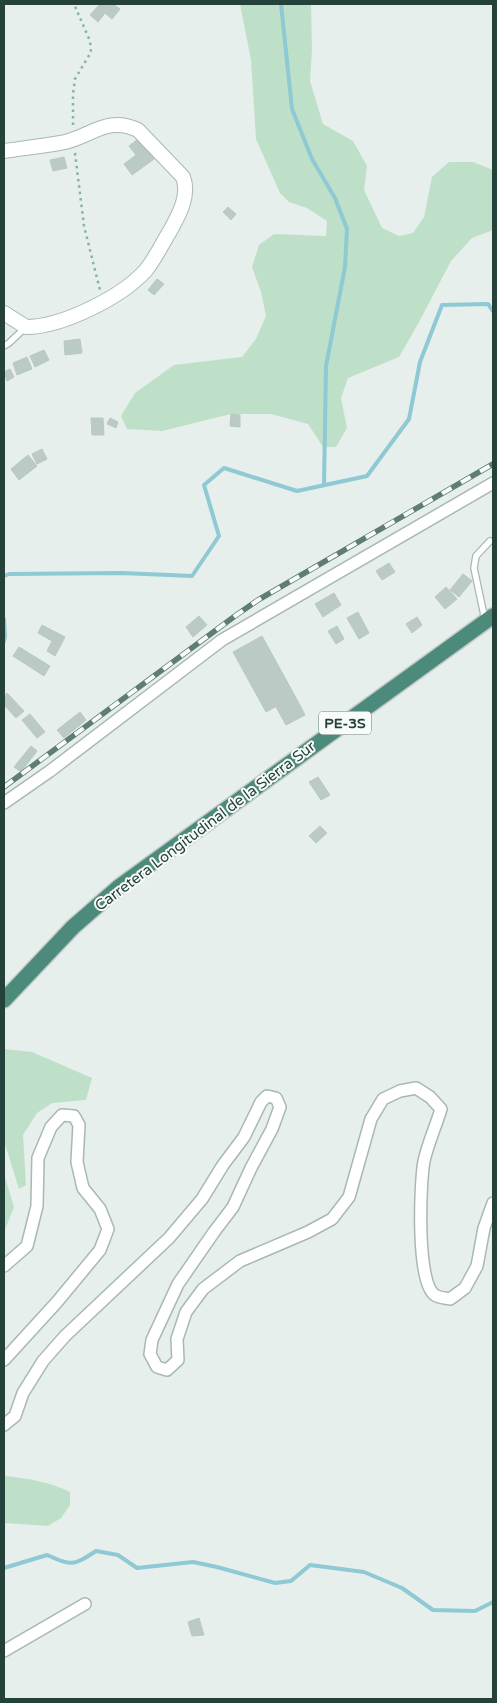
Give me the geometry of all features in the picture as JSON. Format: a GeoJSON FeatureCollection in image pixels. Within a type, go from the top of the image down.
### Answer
{"type":"FeatureCollection","features":[{"type":"Feature","properties":{"kind":"highway","name":"Carretera Longitudinal de la Sierra Sur"},"geometry":{"type":"LineString","coordinates":[[4,1000],[73,927],[120,886],[489,619]]}},
{"type":"Feature","properties":{"kind":"street"},"geometry":{"type":"LineString","coordinates":[[4,151],[66,142],[108,125],[128,126],[138,130],[183,177],[186,186],[186,193],[176,221],[147,269],[128,287],[58,323],[26,327],[4,313]]}},
{"type":"Feature","properties":{"kind":"street"},"geometry":{"type":"LineString","coordinates":[[4,804],[222,640],[493,482]]}},
{"type":"Feature","properties":{"kind":"street"},"geometry":{"type":"LineString","coordinates":[[4,1425],[15,1416],[23,1393],[42,1361],[65,1336],[169,1238],[202,1199],[244,1136],[261,1102],[268,1096],[276,1098],[280,1107],[272,1129],[233,1207],[178,1284],[152,1340],[150,1354],[157,1367],[167,1370],[178,1360],[177,1339],[186,1312],[203,1289],[240,1261],[308,1232],[332,1218],[349,1197],[371,1119],[383,1099],[400,1091],[416,1088],[430,1097],[441,1109],[424,1161],[420,1212],[422,1265],[427,1286],[435,1295],[450,1299],[465,1288],[477,1266],[484,1228],[493,1203]]}},
{"type":"Feature","properties":{"kind":"street"},"geometry":{"type":"LineString","coordinates":[[4,1266],[27,1246],[37,1206],[38,1158],[47,1134],[62,1115],[74,1116],[79,1124],[77,1162],[83,1188],[100,1209],[108,1229],[100,1250],[57,1302],[4,1360]]}},
{"type":"Feature","properties":{"kind":"street"},"geometry":{"type":"LineString","coordinates":[[4,1651],[85,1604]]}},
{"type":"Feature","properties":{"kind":"lane"},"geometry":{"type":"LineString","coordinates":[[4,346],[26,327]]}},
{"type":"Feature","properties":{"kind":"lane"},"geometry":{"type":"LineString","coordinates":[[489,619],[474,568],[476,556],[490,541]]}},
{"type":"Feature","properties":{"kind":"green space"},"geometry":{"type":"Polygon","coordinates":[[[240,4],[311,4],[312,50],[310,81],[323,124],[353,141],[367,166],[364,190],[382,228],[399,236],[413,233],[424,217],[432,177],[449,162],[473,162],[493,170],[493,230],[472,238],[451,261],[399,357],[348,378],[341,398],[347,428],[336,447],[323,447],[308,424],[271,414],[231,414],[162,431],[127,429],[121,416],[135,393],[174,365],[242,357],[256,339],[266,316],[261,292],[252,267],[259,245],[274,234],[326,236],[327,221],[307,208],[289,202],[280,193],[256,139],[251,60],[240,4]]]}},
{"type":"Feature","properties":{"kind":"green space"},"geometry":{"type":"Polygon","coordinates":[[[4,1049],[32,1052],[92,1078],[86,1100],[52,1103],[37,1113],[23,1135],[26,1185],[19,1189],[4,1141],[4,1049]]]}},
{"type":"Feature","properties":{"kind":"green space"},"geometry":{"type":"Polygon","coordinates":[[[4,1174],[14,1207],[4,1232],[4,1174]]]}},
{"type":"Feature","properties":{"kind":"green space"},"geometry":{"type":"Polygon","coordinates":[[[4,1476],[38,1481],[70,1492],[70,1505],[61,1518],[48,1526],[4,1523],[4,1476]]]}},
{"type":"Feature","properties":{"kind":"building"},"geometry":{"type":"Polygon","coordinates":[[[100,4],[113,4],[120,9],[112,19],[105,13],[98,22],[90,15],[100,4]]]}},
{"type":"Feature","properties":{"kind":"building"},"geometry":{"type":"Polygon","coordinates":[[[138,139],[154,159],[132,175],[124,164],[136,155],[129,146],[138,139]]]}},
{"type":"Feature","properties":{"kind":"building"},"geometry":{"type":"Polygon","coordinates":[[[64,157],[67,168],[53,171],[50,160],[64,157]]]}},
{"type":"Feature","properties":{"kind":"building"},"geometry":{"type":"Polygon","coordinates":[[[228,207],[236,214],[231,220],[223,212],[228,207]]]}},
{"type":"Feature","properties":{"kind":"building"},"geometry":{"type":"Polygon","coordinates":[[[157,279],[164,284],[154,295],[148,290],[157,279]]]}},
{"type":"Feature","properties":{"kind":"building"},"geometry":{"type":"Polygon","coordinates":[[[80,339],[82,353],[65,355],[64,341],[80,339]]]}},
{"type":"Feature","properties":{"kind":"building"},"geometry":{"type":"Polygon","coordinates":[[[44,350],[49,360],[35,367],[30,356],[44,350]]]}},
{"type":"Feature","properties":{"kind":"building"},"geometry":{"type":"Polygon","coordinates":[[[27,357],[32,369],[17,375],[13,363],[27,357]]]}},
{"type":"Feature","properties":{"kind":"building"},"geometry":{"type":"Polygon","coordinates":[[[10,369],[14,377],[7,381],[4,372],[10,369]]]}},
{"type":"Feature","properties":{"kind":"building"},"geometry":{"type":"Polygon","coordinates":[[[231,414],[240,415],[240,427],[230,426],[231,414]]]}},
{"type":"Feature","properties":{"kind":"building"},"geometry":{"type":"Polygon","coordinates":[[[91,418],[103,418],[104,435],[92,435],[91,418]]]}},
{"type":"Feature","properties":{"kind":"building"},"geometry":{"type":"Polygon","coordinates":[[[110,418],[118,422],[116,428],[107,424],[110,418]]]}},
{"type":"Feature","properties":{"kind":"building"},"geometry":{"type":"Polygon","coordinates":[[[42,449],[47,459],[37,464],[32,454],[42,449]]]}},
{"type":"Feature","properties":{"kind":"building"},"geometry":{"type":"Polygon","coordinates":[[[28,455],[37,466],[19,480],[11,469],[28,455]]]}},
{"type":"Feature","properties":{"kind":"building"},"geometry":{"type":"Polygon","coordinates":[[[389,563],[395,572],[382,580],[376,571],[389,563]]]}},
{"type":"Feature","properties":{"kind":"building"},"geometry":{"type":"Polygon","coordinates":[[[463,574],[472,581],[459,597],[450,590],[463,574]]]}},
{"type":"Feature","properties":{"kind":"building"},"geometry":{"type":"Polygon","coordinates":[[[446,587],[457,599],[445,609],[435,597],[446,587]]]}},
{"type":"Feature","properties":{"kind":"building"},"geometry":{"type":"Polygon","coordinates":[[[334,593],[341,605],[323,617],[315,604],[334,593]]]}},
{"type":"Feature","properties":{"kind":"building"},"geometry":{"type":"Polygon","coordinates":[[[358,612],[369,633],[359,639],[347,618],[358,612]]]}},
{"type":"Feature","properties":{"kind":"building"},"geometry":{"type":"Polygon","coordinates":[[[199,616],[207,625],[193,637],[186,627],[199,616]]]}},
{"type":"Feature","properties":{"kind":"building"},"geometry":{"type":"Polygon","coordinates":[[[417,617],[422,625],[412,633],[406,624],[417,617]]]}},
{"type":"Feature","properties":{"kind":"building"},"geometry":{"type":"Polygon","coordinates":[[[42,625],[65,637],[55,656],[47,651],[52,641],[38,633],[42,625]]]}},
{"type":"Feature","properties":{"kind":"building"},"geometry":{"type":"Polygon","coordinates":[[[337,626],[344,639],[336,644],[328,631],[337,626]]]}},
{"type":"Feature","properties":{"kind":"building"},"geometry":{"type":"Polygon","coordinates":[[[262,636],[295,696],[266,712],[233,652],[262,636]]]}},
{"type":"Feature","properties":{"kind":"building"},"geometry":{"type":"Polygon","coordinates":[[[19,647],[50,666],[44,676],[13,656],[19,647]]]}},
{"type":"Feature","properties":{"kind":"building"},"geometry":{"type":"Polygon","coordinates":[[[7,693],[24,711],[16,718],[4,705],[4,697],[7,693]]]}},
{"type":"Feature","properties":{"kind":"building"},"geometry":{"type":"Polygon","coordinates":[[[295,696],[305,715],[286,725],[276,707],[295,696]]]}},
{"type":"Feature","properties":{"kind":"building"},"geometry":{"type":"Polygon","coordinates":[[[80,712],[86,720],[64,738],[57,730],[80,712]]]}},
{"type":"Feature","properties":{"kind":"building"},"geometry":{"type":"Polygon","coordinates":[[[30,714],[45,732],[37,738],[22,720],[30,714]]]}},
{"type":"Feature","properties":{"kind":"building"},"geometry":{"type":"Polygon","coordinates":[[[31,746],[37,751],[21,772],[14,767],[31,746]]]}},
{"type":"Feature","properties":{"kind":"building"},"geometry":{"type":"Polygon","coordinates":[[[318,777],[330,795],[321,800],[309,782],[318,777]]]}},
{"type":"Feature","properties":{"kind":"building"},"geometry":{"type":"Polygon","coordinates":[[[320,826],[327,833],[316,843],[309,836],[320,826]]]}},
{"type":"Feature","properties":{"kind":"building"},"geometry":{"type":"Polygon","coordinates":[[[199,1618],[204,1635],[192,1636],[188,1622],[199,1618]]]}},
{"type":"Feature","properties":{"kind":"waterway"},"geometry":{"type":"LineString","coordinates":[[281,4],[292,109],[312,159],[335,198],[347,229],[345,267],[326,366],[324,485]]}},
{"type":"Feature","properties":{"kind":"waterway"},"geometry":{"type":"LineString","coordinates":[[4,576],[9,574],[122,573],[192,576],[219,536],[204,485],[224,468],[297,491],[367,476],[409,419],[420,362],[442,305],[488,304],[493,311]]}},
{"type":"Feature","properties":{"kind":"waterway"},"geometry":{"type":"LineString","coordinates":[[4,619],[4,641]]}},
{"type":"Feature","properties":{"kind":"waterway"},"geometry":{"type":"LineString","coordinates":[[4,1568],[47,1555],[67,1563],[72,1563],[82,1560],[96,1551],[118,1555],[137,1568],[193,1562],[275,1583],[291,1581],[310,1565],[364,1572],[402,1588],[433,1610],[475,1611],[493,1602]]}},
{"type":"Feature","properties":{"kind":"railway"},"geometry":{"type":"LineString","coordinates":[[4,787],[258,600],[493,464]]}}]}
